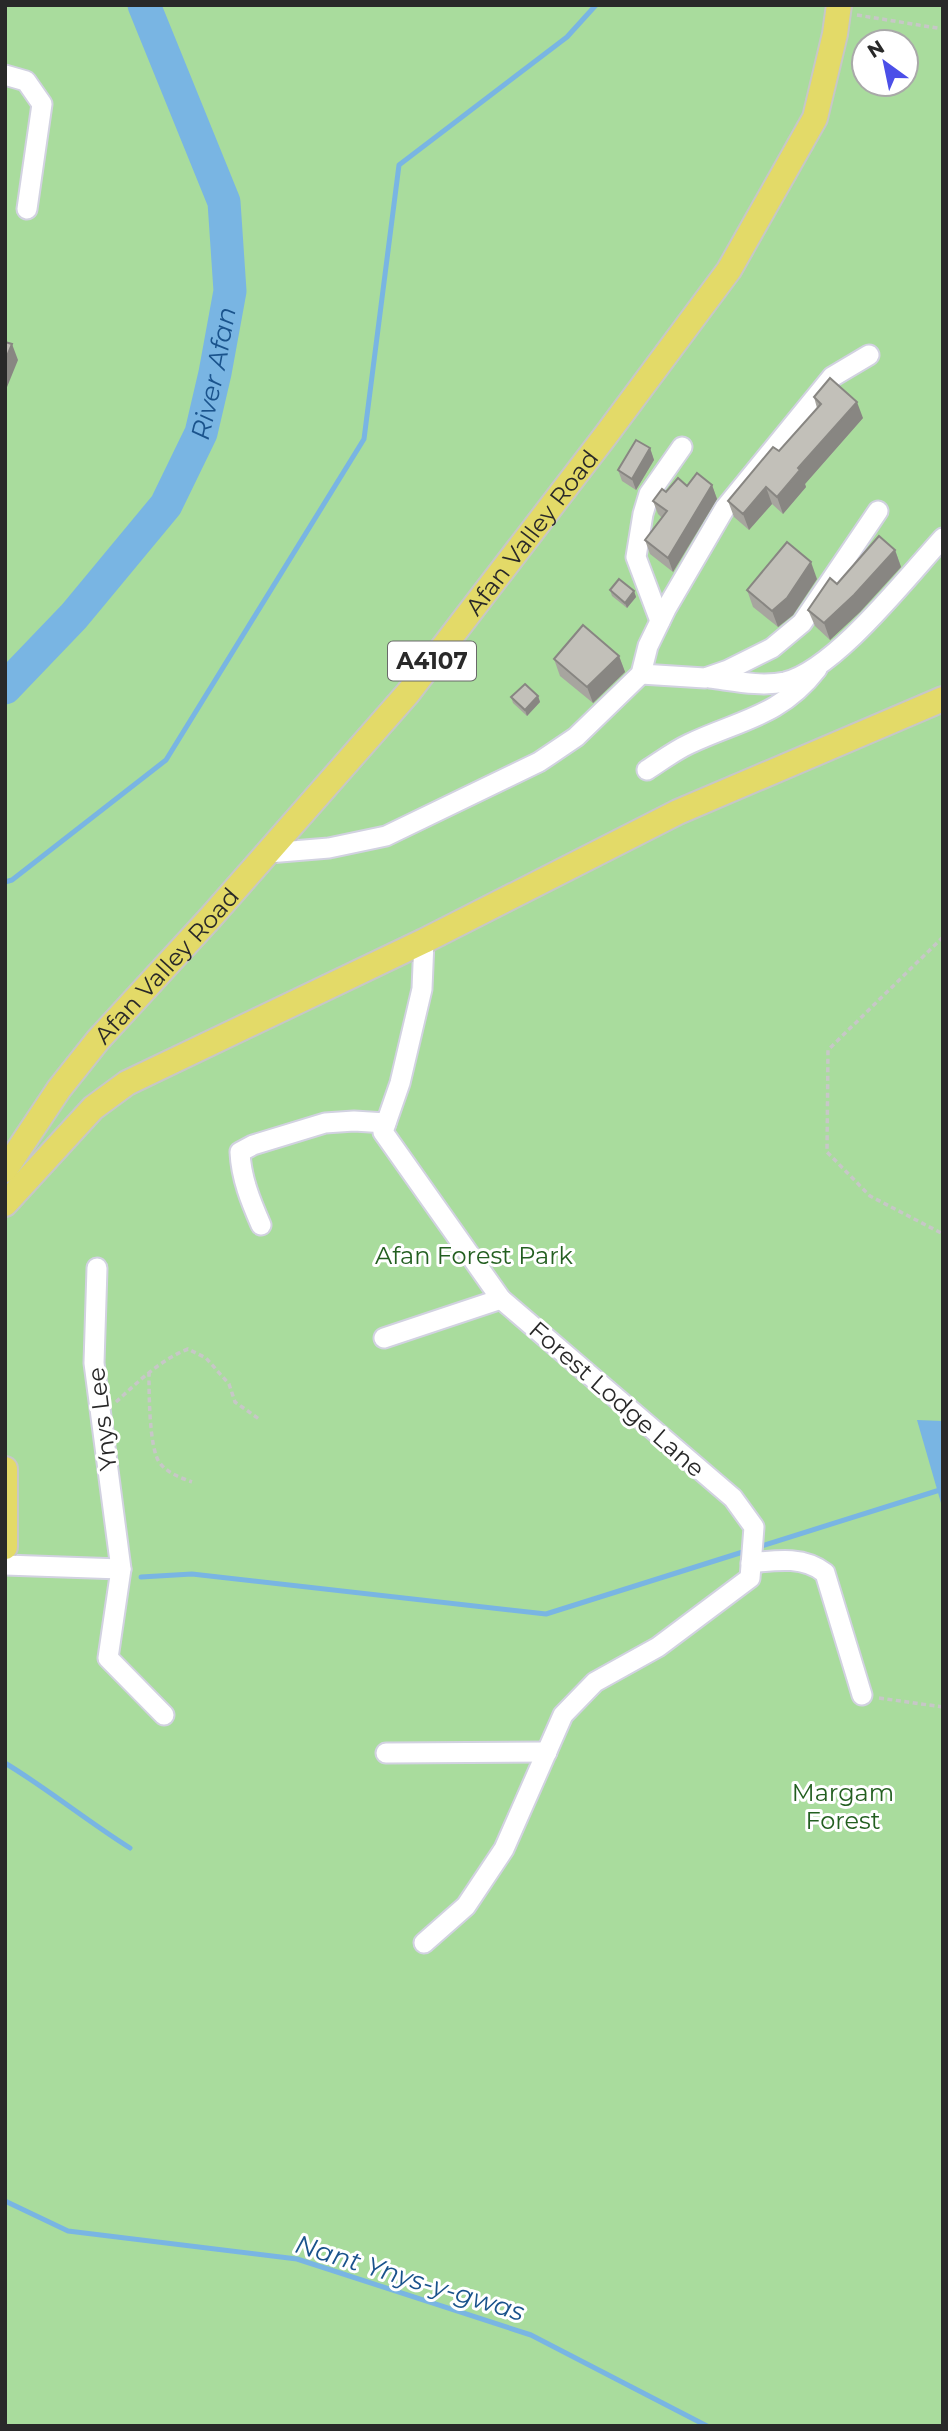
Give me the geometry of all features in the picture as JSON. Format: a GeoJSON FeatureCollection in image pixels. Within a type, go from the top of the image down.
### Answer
{"type":"FeatureCollection","features":[{"type":"Feature","properties":{"kind":"main road","name":"Afan Valley Road"},"geometry":{"type":"LineString","coordinates":[[5,1170],[59,1089],[98,1040],[268,853],[408,693],[729,270],[815,118],[835,34],[838,9]]}},
{"type":"Feature","properties":{"kind":"main road"},"geometry":{"type":"LineString","coordinates":[[5,1205],[93,1108],[127,1083],[424,941],[678,812],[943,699]]}},
{"type":"Feature","properties":{"kind":"main road"},"geometry":{"type":"LineString","coordinates":[[5,1469],[5,1547]]}},
{"type":"Feature","properties":{"kind":"street"},"geometry":{"type":"LineString","coordinates":[[5,75],[26,81],[42,104],[27,209]]}},
{"type":"Feature","properties":{"kind":"street"},"geometry":{"type":"LineString","coordinates":[[268,853],[329,848],[386,836],[539,762],[576,737],[641,674],[648,646],[660,621],[725,508],[832,377],[869,355]]}},
{"type":"Feature","properties":{"kind":"street"},"geometry":{"type":"LineString","coordinates":[[660,621],[636,557],[649,494],[681,447]]}},
{"type":"Feature","properties":{"kind":"street"},"geometry":{"type":"LineString","coordinates":[[705,678],[729,670],[772,648],[802,623],[878,511]]}},
{"type":"Feature","properties":{"kind":"street"},"geometry":{"type":"LineString","coordinates":[[647,770],[688,745],[768,712],[802,689],[820,666],[853,635],[943,538]]}},
{"type":"Feature","properties":{"kind":"street"},"geometry":{"type":"LineString","coordinates":[[641,674],[752,684],[785,682],[820,666]]}},
{"type":"Feature","properties":{"kind":"street"},"geometry":{"type":"LineString","coordinates":[[261,1226],[246,1189],[240,1152],[253,1144],[325,1124],[354,1121],[386,1124],[400,1083],[422,989],[424,941]]}},
{"type":"Feature","properties":{"kind":"street","name":"Forest Lodge Lane"},"geometry":{"type":"LineString","coordinates":[[386,1124],[383,1132],[501,1299],[733,1498],[754,1527],[752,1553]]}},
{"type":"Feature","properties":{"kind":"street","name":"Ynys Lee"},"geometry":{"type":"LineString","coordinates":[[97,1268],[94,1363],[121,1569],[108,1658],[164,1715]]}},
{"type":"Feature","properties":{"kind":"street"},"geometry":{"type":"LineString","coordinates":[[384,1338],[501,1299]]}},
{"type":"Feature","properties":{"kind":"street"},"geometry":{"type":"LineString","coordinates":[[425,1942],[466,1906],[504,1849],[563,1714],[595,1682],[658,1647],[750,1578],[752,1553],[816,1565],[825,1573],[862,1695]]}},
{"type":"Feature","properties":{"kind":"street"},"geometry":{"type":"LineString","coordinates":[[5,1565],[121,1569]]}},
{"type":"Feature","properties":{"kind":"street"},"geometry":{"type":"LineString","coordinates":[[386,1753],[547,1752]]}},
{"type":"Feature","properties":{"kind":"path"},"geometry":{"type":"LineString","coordinates":[[838,9],[943,29]]}},
{"type":"Feature","properties":{"kind":"path"},"geometry":{"type":"LineString","coordinates":[[943,937],[828,1050],[827,1152],[870,1196],[943,1234]]}},
{"type":"Feature","properties":{"kind":"path"},"geometry":{"type":"LineString","coordinates":[[102,1415],[149,1373],[174,1354],[188,1349],[206,1358],[229,1384],[235,1402],[259,1419]]}},
{"type":"Feature","properties":{"kind":"path"},"geometry":{"type":"LineString","coordinates":[[149,1373],[153,1445],[158,1460],[170,1474],[192,1482]]}},
{"type":"Feature","properties":{"kind":"path"},"geometry":{"type":"LineString","coordinates":[[862,1695],[943,1707]]}},
{"type":"Feature","properties":{"kind":"green space","name":"Afan Forest Park"},"geometry":{"type":"Polygon","coordinates":[[[5,5],[943,5],[943,2426],[5,2426],[5,5]]]}},
{"type":"Feature","properties":{"kind":"water"},"geometry":{"type":"Polygon","coordinates":[[[917,1420],[943,1421],[943,1510],[917,1420]]]}},
{"type":"Feature","properties":{"kind":"building"},"geometry":{"type":"Polygon","coordinates":[[[5,342],[12,344],[5,361],[5,342]]]}},
{"type":"Feature","properties":{"kind":"building"},"geometry":{"type":"Polygon","coordinates":[[[830,378],[857,402],[798,468],[800,470],[777,497],[766,487],[743,514],[728,501],[773,447],[779,451],[821,404],[814,397],[830,378]]]}},
{"type":"Feature","properties":{"kind":"building"},"geometry":{"type":"Polygon","coordinates":[[[636,440],[650,448],[632,479],[618,470],[636,440]]]}},
{"type":"Feature","properties":{"kind":"building"},"geometry":{"type":"Polygon","coordinates":[[[697,473],[712,485],[668,558],[645,540],[667,511],[653,501],[662,489],[666,492],[678,478],[687,486],[697,473]]]}},
{"type":"Feature","properties":{"kind":"building"},"geometry":{"type":"Polygon","coordinates":[[[879,536],[895,550],[824,623],[808,610],[830,578],[837,584],[879,536]]]}},
{"type":"Feature","properties":{"kind":"building"},"geometry":{"type":"Polygon","coordinates":[[[787,542],[811,562],[787,598],[772,611],[747,590],[787,542]]]}},
{"type":"Feature","properties":{"kind":"building"},"geometry":{"type":"Polygon","coordinates":[[[619,579],[634,591],[625,603],[610,590],[619,579]]]}},
{"type":"Feature","properties":{"kind":"building"},"geometry":{"type":"Polygon","coordinates":[[[583,625],[619,656],[587,687],[554,659],[583,625]]]}},
{"type":"Feature","properties":{"kind":"building"},"geometry":{"type":"Polygon","coordinates":[[[525,684],[538,696],[525,710],[511,697],[525,684]]]}},
{"type":"Feature","properties":{"kind":"waterway","name":"River Afan"},"geometry":{"type":"LineString","coordinates":[[5,688],[74,616],[166,505],[201,433],[215,373],[230,291],[224,202],[144,5]]}},
{"type":"Feature","properties":{"kind":"waterway"},"geometry":{"type":"LineString","coordinates":[[5,882],[12,880],[166,760],[364,439],[399,165],[567,37],[596,5]]}},
{"type":"Feature","properties":{"kind":"waterway"},"geometry":{"type":"LineString","coordinates":[[755,1548],[943,1489]]}},
{"type":"Feature","properties":{"kind":"waterway"},"geometry":{"type":"LineString","coordinates":[[141,1577],[192,1574],[546,1614],[746,1551]]}},
{"type":"Feature","properties":{"kind":"waterway"},"geometry":{"type":"LineString","coordinates":[[5,1763],[130,1848]]}},
{"type":"Feature","properties":{"kind":"waterway","name":"Nant Ynys-y-gwas"},"geometry":{"type":"LineString","coordinates":[[5,2201],[68,2231],[297,2259],[531,2335],[707,2426]]}},
{"type":"Feature","properties":{"kind":"park label","name":"Margam Forest"},"geometry":{"type":"Point","coordinates":[843,1806]}}]}
